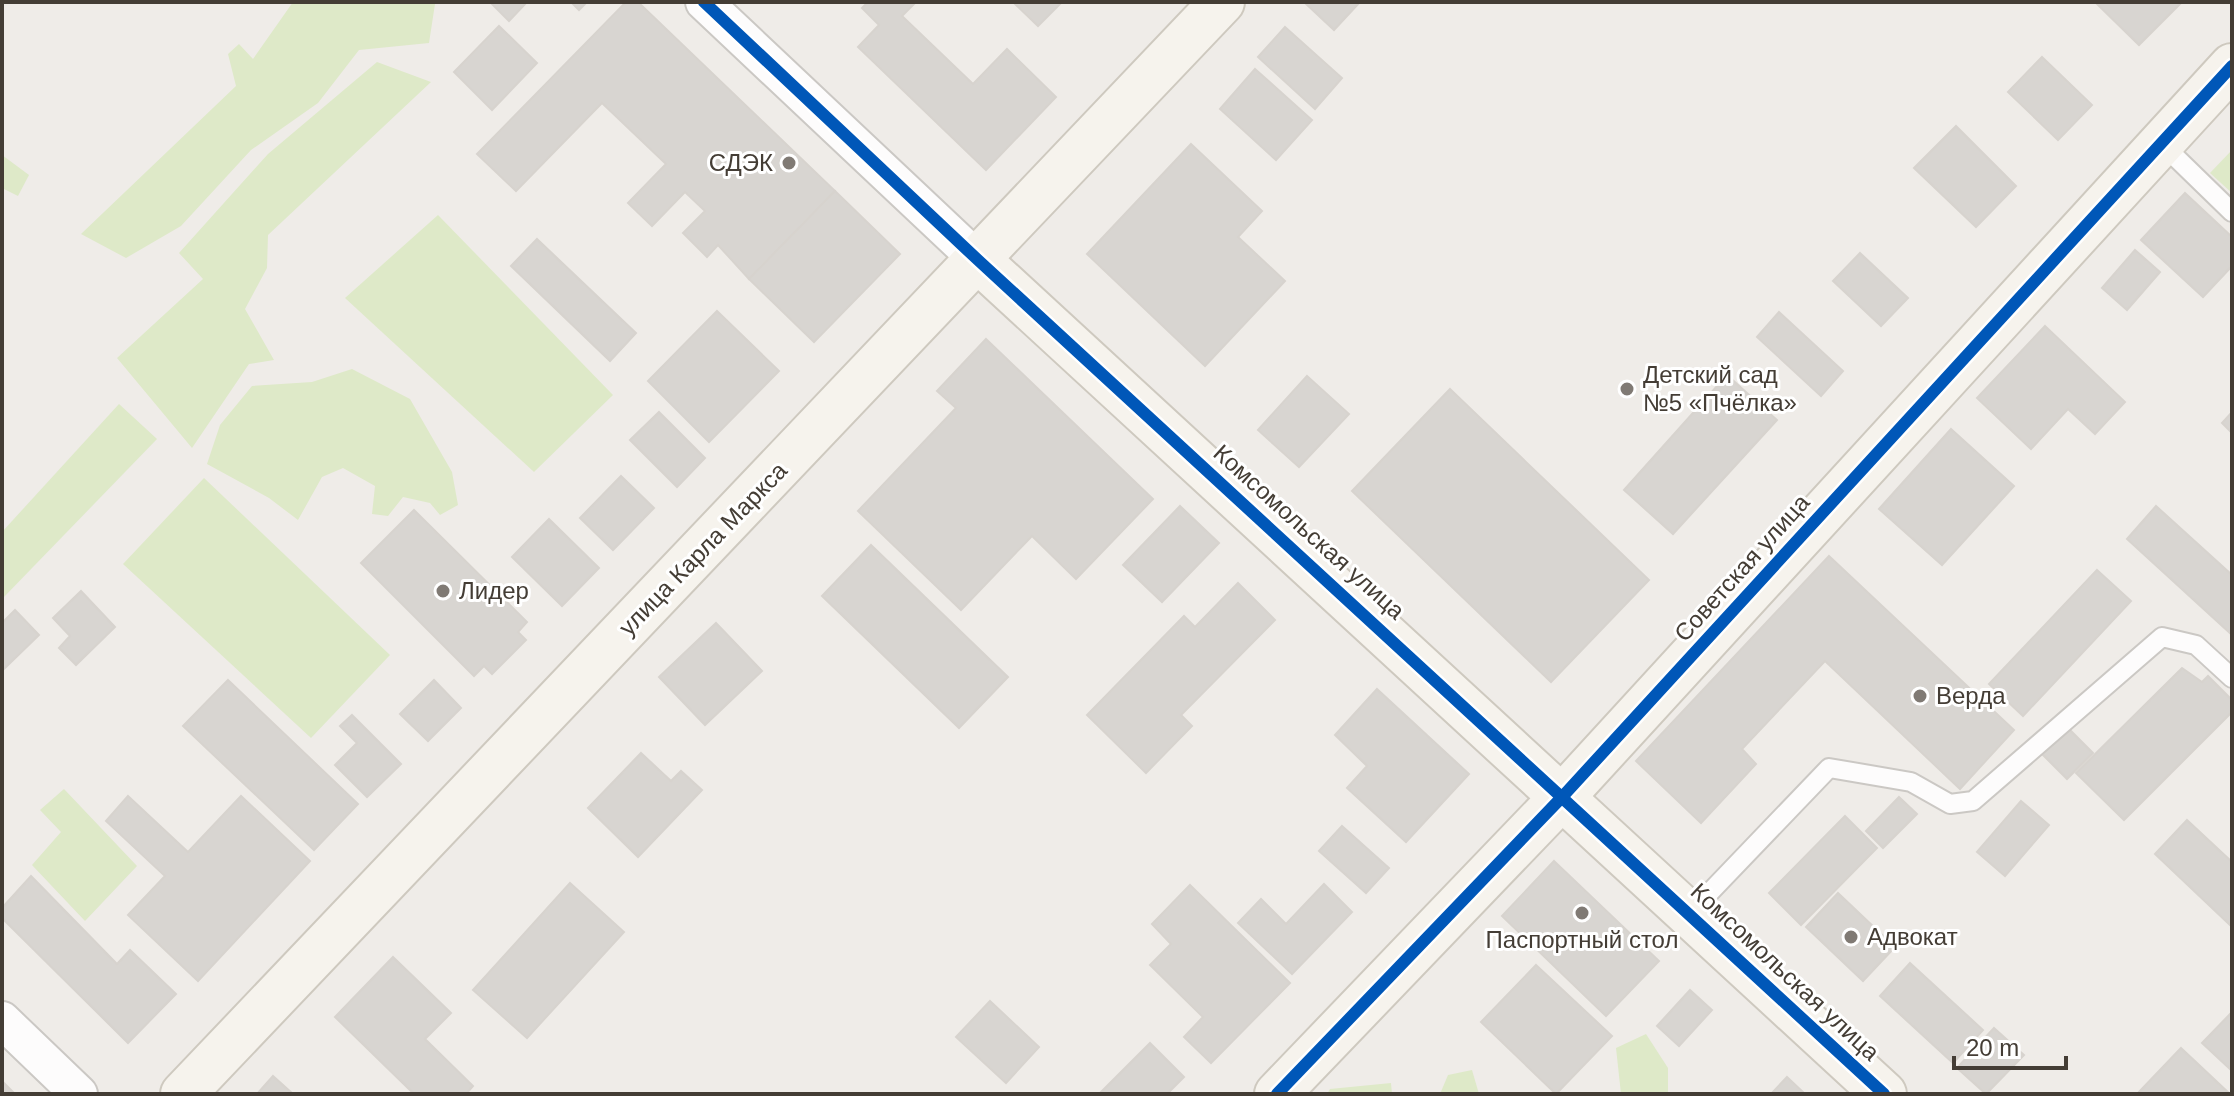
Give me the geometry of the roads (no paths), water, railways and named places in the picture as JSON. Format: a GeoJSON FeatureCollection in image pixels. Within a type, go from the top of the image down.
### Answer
{"type":"FeatureCollection","features":[{"type":"Feature","properties":{"kind":"street","name":"Комсомольская улица"},"geometry":{"type":"LineString","coordinates":[[704,2],[978,260],[1564,795],[1884,1094]]}},
{"type":"Feature","properties":{"kind":"street","name":"улица Карла Маркса"},"geometry":{"type":"LineString","coordinates":[[183,1094],[1222,2]]}},
{"type":"Feature","properties":{"kind":"street","name":"Советская улица"},"geometry":{"type":"LineString","coordinates":[[1277,1094],[1564,795],[2232,66]]}},
{"type":"Feature","properties":{"kind":"street"},"geometry":{"type":"LineString","coordinates":[[2,1020],[79,1094]]}},
{"type":"Feature","properties":{"kind":"lane"},"geometry":{"type":"LineString","coordinates":[[2161,143],[2232,212]]}},
{"type":"Feature","properties":{"kind":"lane"},"geometry":{"type":"LineString","coordinates":[[1690,913],[1829,768],[1911,782],[1950,804],[1973,801],[2162,637],[2196,645],[2232,678]]}},
{"type":"Feature","properties":{"kind":"place","name":"СДЭК"},"geometry":{"type":"Point","coordinates":[789,163]}},
{"type":"Feature","properties":{"kind":"place","name":"Детский сад №5 «Пчёлка»"},"geometry":{"type":"Point","coordinates":[1627,389]}},
{"type":"Feature","properties":{"kind":"place","name":"Лидер"},"geometry":{"type":"Point","coordinates":[443,591]}},
{"type":"Feature","properties":{"kind":"place","name":"Верда"},"geometry":{"type":"Point","coordinates":[1920,696]}},
{"type":"Feature","properties":{"kind":"place","name":"Паспортный стол"},"geometry":{"type":"Point","coordinates":[1582,913]}},
{"type":"Feature","properties":{"kind":"place","name":"Адвокат"},"geometry":{"type":"Point","coordinates":[1851,937]}}]}
